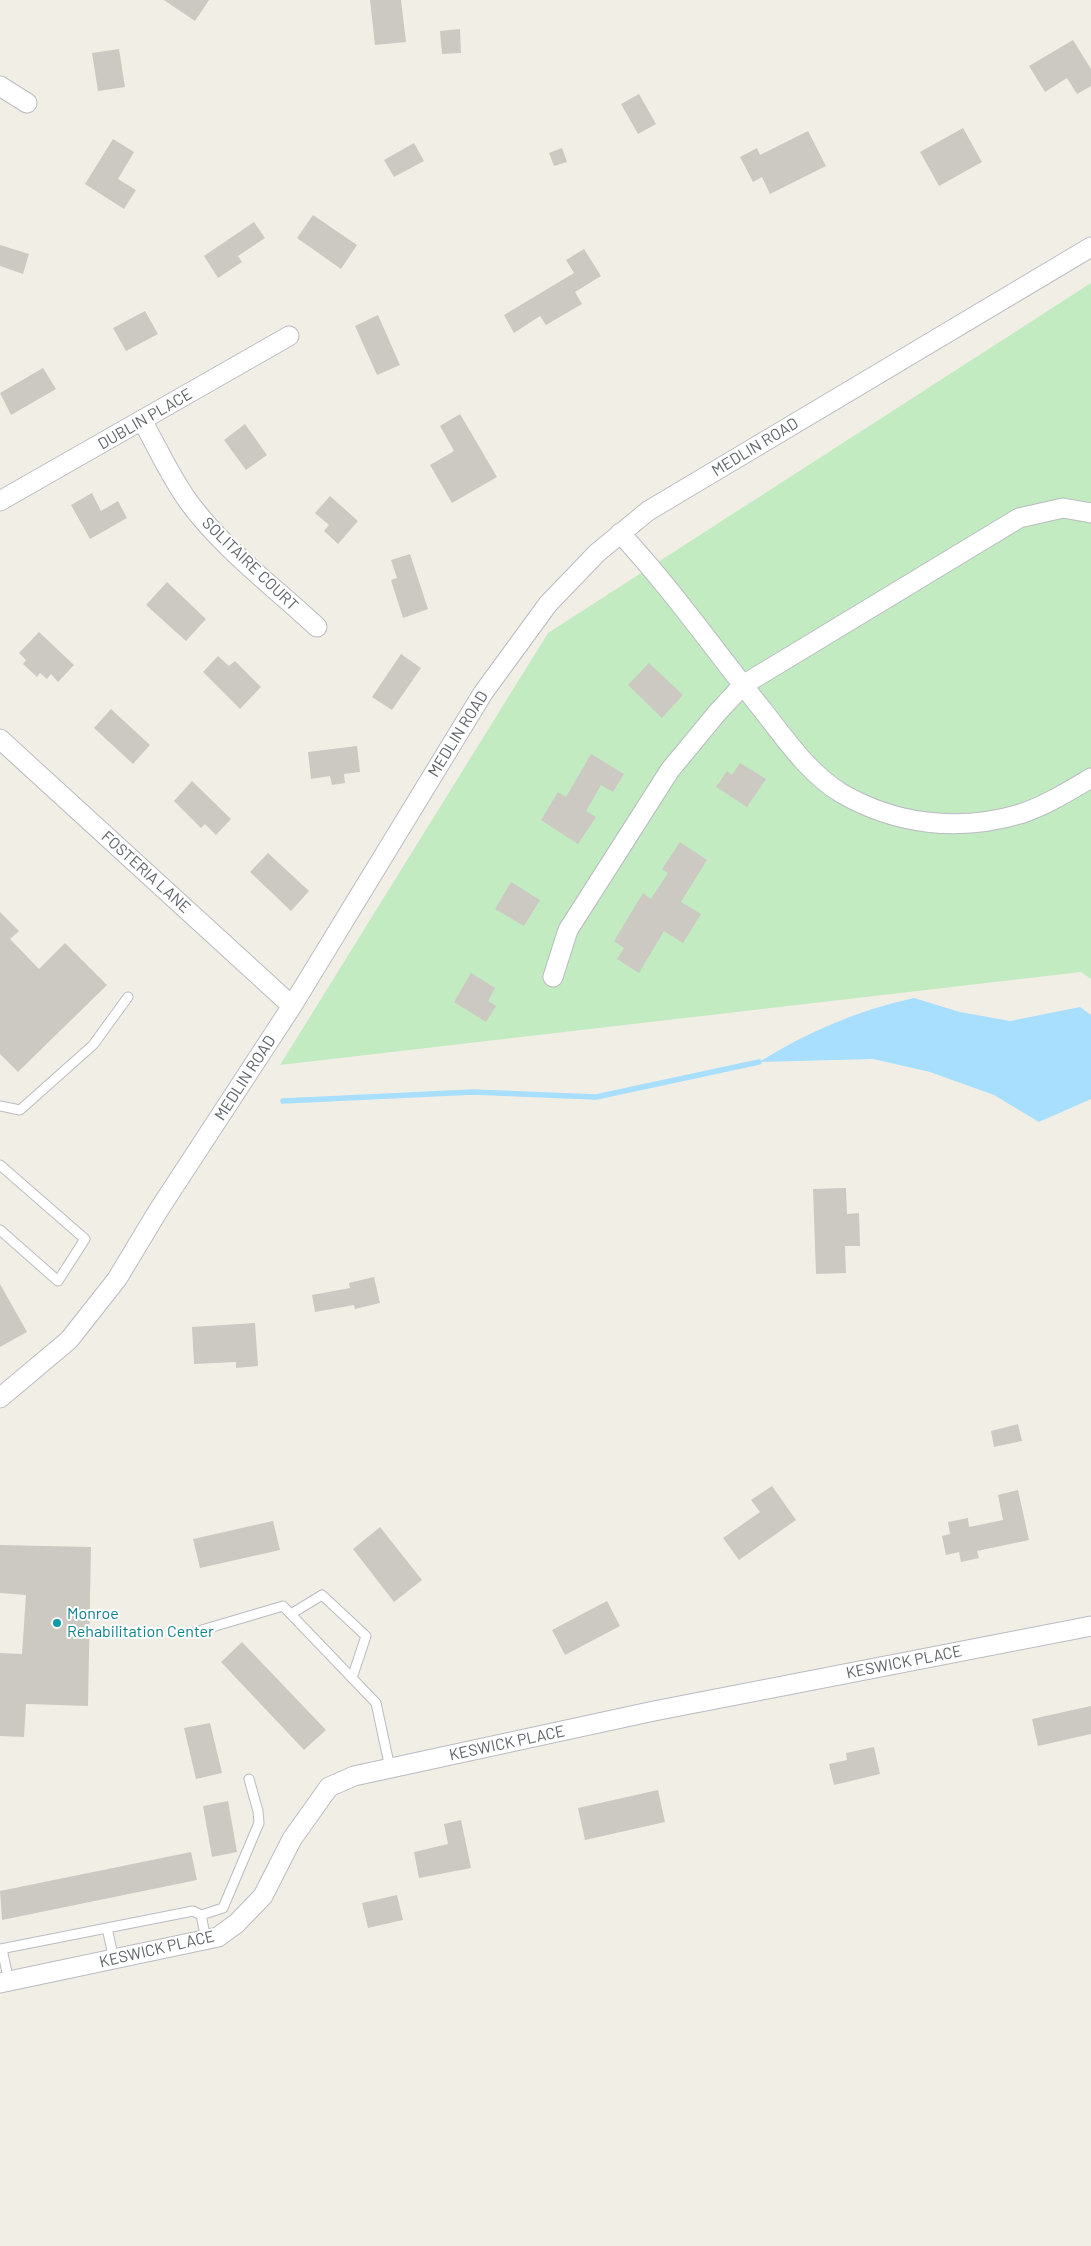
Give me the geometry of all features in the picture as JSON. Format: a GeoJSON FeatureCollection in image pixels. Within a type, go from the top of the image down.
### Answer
{"type":"FeatureCollection","features":[{"type":"Feature","properties":{"kind":"street"},"geometry":{"type":"LineString","coordinates":[[0,86],[26,103]]}},
{"type":"Feature","properties":{"kind":"street","name":"MEDLIN ROAD"},"geometry":{"type":"LineString","coordinates":[[0,1398],[69,1340],[117,1279],[158,1211],[292,1006],[483,693],[548,604],[597,553],[648,511],[1091,247]]}},
{"type":"Feature","properties":{"kind":"street","name":"DUBLIN PLACE"},"geometry":{"type":"LineString","coordinates":[[0,501],[289,336]]}},
{"type":"Feature","properties":{"kind":"street","name":"SOLITAIRE COURT"},"geometry":{"type":"LineString","coordinates":[[142,420],[187,499],[203,520],[223,542],[317,627]]}},
{"type":"Feature","properties":{"kind":"street"},"geometry":{"type":"LineString","coordinates":[[553,977],[568,930],[670,770],[717,713],[743,686],[1019,518],[1063,508],[1091,513]]}},
{"type":"Feature","properties":{"kind":"street"},"geometry":{"type":"LineString","coordinates":[[620,533],[650,566],[805,763],[840,792],[885,814],[933,824],[984,822],[1021,813],[1061,796],[1091,778]]}},
{"type":"Feature","properties":{"kind":"street","name":"FOSTERIA LANE"},"geometry":{"type":"LineString","coordinates":[[0,738],[292,1006]]}},
{"type":"Feature","properties":{"kind":"street","name":"KESWICK PLACE"},"geometry":{"type":"LineString","coordinates":[[4,1983],[218,1937],[237,1924],[264,1896],[292,1839],[329,1787],[354,1776],[654,1711],[1091,1626]]}},
{"type":"Feature","properties":{"kind":"lane"},"geometry":{"type":"LineString","coordinates":[[0,1106],[20,1110],[93,1045],[128,997]]}},
{"type":"Feature","properties":{"kind":"lane"},"geometry":{"type":"LineString","coordinates":[[0,1165],[85,1239],[58,1281],[0,1230]]}},
{"type":"Feature","properties":{"kind":"lane"},"geometry":{"type":"LineString","coordinates":[[291,1614],[322,1595],[366,1636],[352,1678]]}},
{"type":"Feature","properties":{"kind":"lane"},"geometry":{"type":"LineString","coordinates":[[195,1632],[283,1606],[376,1703],[390,1768]]}},
{"type":"Feature","properties":{"kind":"lane"},"geometry":{"type":"LineString","coordinates":[[4,1983],[1,1949],[194,1911],[201,1915],[223,1908],[259,1823],[258,1811],[249,1779]]}},
{"type":"Feature","properties":{"kind":"lane"},"geometry":{"type":"LineString","coordinates":[[201,1915],[206,1939]]}},
{"type":"Feature","properties":{"kind":"lane"},"geometry":{"type":"LineString","coordinates":[[107,1928],[114,1960]]}},
{"type":"Feature","properties":{"kind":"green space"},"geometry":{"type":"Polygon","coordinates":[[[1091,283],[1091,979],[1081,972],[280,1065],[548,633],[1091,283]]]}},
{"type":"Feature","properties":{"kind":"water"},"geometry":{"type":"Polygon","coordinates":[[[914,998],[960,1012],[1010,1021],[1080,1007],[1091,1015],[1091,1099],[1039,1122],[994,1095],[930,1072],[873,1059],[759,1062],[796,1041],[834,1023],[873,1009],[914,998]]]}},
{"type":"Feature","properties":{"kind":"building"},"geometry":{"type":"Polygon","coordinates":[[[164,0],[209,0],[195,21],[164,0]]]}},
{"type":"Feature","properties":{"kind":"building"},"geometry":{"type":"Polygon","coordinates":[[[370,0],[401,0],[406,42],[375,45],[370,0]]]}},
{"type":"Feature","properties":{"kind":"building"},"geometry":{"type":"Polygon","coordinates":[[[460,29],[461,53],[442,54],[440,31],[460,29]]]}},
{"type":"Feature","properties":{"kind":"building"},"geometry":{"type":"Polygon","coordinates":[[[1073,40],[1091,69],[1091,86],[1077,94],[1067,78],[1045,92],[1029,66],[1073,40]]]}},
{"type":"Feature","properties":{"kind":"building"},"geometry":{"type":"Polygon","coordinates":[[[119,49],[125,87],[98,91],[92,53],[119,49]]]}},
{"type":"Feature","properties":{"kind":"building"},"geometry":{"type":"Polygon","coordinates":[[[639,94],[656,124],[638,134],[621,104],[639,94]]]}},
{"type":"Feature","properties":{"kind":"building"},"geometry":{"type":"Polygon","coordinates":[[[963,128],[982,162],[939,186],[920,152],[963,128]]]}},
{"type":"Feature","properties":{"kind":"building"},"geometry":{"type":"Polygon","coordinates":[[[808,131],[826,166],[770,194],[762,177],[753,182],[740,157],[757,148],[760,155],[808,131]]]}},
{"type":"Feature","properties":{"kind":"building"},"geometry":{"type":"Polygon","coordinates":[[[113,139],[134,152],[118,179],[136,190],[124,209],[85,184],[113,139]]]}},
{"type":"Feature","properties":{"kind":"building"},"geometry":{"type":"Polygon","coordinates":[[[414,143],[424,161],[394,177],[384,160],[414,143]]]}},
{"type":"Feature","properties":{"kind":"building"},"geometry":{"type":"Polygon","coordinates":[[[562,148],[567,162],[554,166],[549,153],[562,148]]]}},
{"type":"Feature","properties":{"kind":"building"},"geometry":{"type":"Polygon","coordinates":[[[313,215],[357,245],[341,269],[297,238],[313,215]]]}},
{"type":"Feature","properties":{"kind":"building"},"geometry":{"type":"Polygon","coordinates":[[[254,222],[265,238],[238,256],[242,262],[218,278],[204,256],[254,222]]]}},
{"type":"Feature","properties":{"kind":"building"},"geometry":{"type":"Polygon","coordinates":[[[0,245],[29,254],[23,274],[0,266],[0,245]]]}},
{"type":"Feature","properties":{"kind":"building"},"geometry":{"type":"Polygon","coordinates":[[[584,249],[601,276],[575,292],[582,304],[546,325],[540,316],[514,333],[504,315],[574,273],[566,260],[584,249]]]}},
{"type":"Feature","properties":{"kind":"building"},"geometry":{"type":"Polygon","coordinates":[[[145,311],[158,334],[126,351],[113,328],[145,311]]]}},
{"type":"Feature","properties":{"kind":"building"},"geometry":{"type":"Polygon","coordinates":[[[378,315],[400,365],[377,375],[355,326],[378,315]]]}},
{"type":"Feature","properties":{"kind":"building"},"geometry":{"type":"Polygon","coordinates":[[[43,368],[56,389],[11,415],[0,393],[43,368]]]}},
{"type":"Feature","properties":{"kind":"building"},"geometry":{"type":"Polygon","coordinates":[[[460,414],[497,477],[452,503],[430,465],[454,451],[440,426],[460,414]]]}},
{"type":"Feature","properties":{"kind":"building"},"geometry":{"type":"Polygon","coordinates":[[[245,424],[267,455],[246,470],[224,440],[245,424]]]}},
{"type":"Feature","properties":{"kind":"building"},"geometry":{"type":"Polygon","coordinates":[[[92,493],[101,511],[118,501],[127,518],[90,539],[71,505],[92,493]]]}},
{"type":"Feature","properties":{"kind":"building"},"geometry":{"type":"Polygon","coordinates":[[[330,496],[358,521],[338,544],[324,531],[329,525],[315,513],[330,496]]]}},
{"type":"Feature","properties":{"kind":"building"},"geometry":{"type":"Polygon","coordinates":[[[410,554],[428,609],[403,618],[391,580],[397,578],[391,560],[410,554]]]}},
{"type":"Feature","properties":{"kind":"building"},"geometry":{"type":"Polygon","coordinates":[[[167,582],[206,619],[186,641],[146,605],[167,582]]]}},
{"type":"Feature","properties":{"kind":"building"},"geometry":{"type":"Polygon","coordinates":[[[39,632],[74,665],[58,682],[51,674],[47,679],[40,673],[37,677],[23,664],[26,660],[19,653],[39,632]]]}},
{"type":"Feature","properties":{"kind":"building"},"geometry":{"type":"Polygon","coordinates":[[[401,654],[421,668],[392,710],[372,697],[401,654]]]}},
{"type":"Feature","properties":{"kind":"building"},"geometry":{"type":"Polygon","coordinates":[[[218,656],[229,666],[235,661],[261,687],[240,709],[203,672],[218,656]]]}},
{"type":"Feature","properties":{"kind":"building"},"geometry":{"type":"Polygon","coordinates":[[[649,663],[683,695],[662,718],[628,685],[649,663]]]}},
{"type":"Feature","properties":{"kind":"building"},"geometry":{"type":"Polygon","coordinates":[[[111,709],[150,745],[133,764],[94,728],[111,709]]]}},
{"type":"Feature","properties":{"kind":"building"},"geometry":{"type":"Polygon","coordinates":[[[357,746],[360,772],[344,774],[345,783],[332,785],[330,776],[311,779],[308,752],[357,746]]]}},
{"type":"Feature","properties":{"kind":"building"},"geometry":{"type":"Polygon","coordinates":[[[591,754],[624,774],[613,792],[601,785],[586,811],[596,817],[578,844],[541,820],[558,792],[566,797],[591,754]]]}},
{"type":"Feature","properties":{"kind":"building"},"geometry":{"type":"Polygon","coordinates":[[[740,763],[766,779],[747,807],[716,787],[727,771],[732,775],[740,763]]]}},
{"type":"Feature","properties":{"kind":"building"},"geometry":{"type":"Polygon","coordinates":[[[192,781],[231,819],[216,835],[205,824],[201,828],[174,801],[192,781]]]}},
{"type":"Feature","properties":{"kind":"building"},"geometry":{"type":"Polygon","coordinates":[[[680,842],[707,860],[681,902],[701,914],[683,943],[664,931],[639,973],[617,959],[624,948],[614,941],[643,893],[651,899],[668,873],[662,869],[680,842]]]}},
{"type":"Feature","properties":{"kind":"building"},"geometry":{"type":"Polygon","coordinates":[[[268,853],[309,891],[291,911],[250,872],[268,853]]]}},
{"type":"Feature","properties":{"kind":"building"},"geometry":{"type":"Polygon","coordinates":[[[511,882],[540,900],[524,926],[495,909],[511,882]]]}},
{"type":"Feature","properties":{"kind":"building"},"geometry":{"type":"Polygon","coordinates":[[[0,912],[19,931],[10,939],[39,969],[65,943],[107,985],[18,1072],[0,1054],[0,912]]]}},
{"type":"Feature","properties":{"kind":"building"},"geometry":{"type":"Polygon","coordinates":[[[471,973],[495,988],[488,1001],[496,1006],[486,1022],[454,1002],[471,973]]]}},
{"type":"Feature","properties":{"kind":"building"},"geometry":{"type":"Polygon","coordinates":[[[846,1188],[847,1214],[859,1213],[860,1246],[845,1246],[846,1273],[816,1274],[813,1189],[846,1188]]]}},
{"type":"Feature","properties":{"kind":"building"},"geometry":{"type":"Polygon","coordinates":[[[374,1277],[380,1303],[355,1309],[354,1305],[315,1312],[312,1295],[350,1288],[349,1283],[374,1277]]]}},
{"type":"Feature","properties":{"kind":"building"},"geometry":{"type":"Polygon","coordinates":[[[0,1284],[27,1332],[0,1347],[0,1284]]]}},
{"type":"Feature","properties":{"kind":"building"},"geometry":{"type":"Polygon","coordinates":[[[255,1323],[258,1366],[236,1368],[236,1362],[194,1364],[192,1327],[255,1323]]]}},
{"type":"Feature","properties":{"kind":"building"},"geometry":{"type":"Polygon","coordinates":[[[1018,1424],[1022,1441],[994,1447],[991,1431],[1018,1424]]]}},
{"type":"Feature","properties":{"kind":"building"},"geometry":{"type":"Polygon","coordinates":[[[772,1486],[796,1520],[739,1560],[723,1538],[760,1512],[751,1500],[772,1486]]]}},
{"type":"Feature","properties":{"kind":"building"},"geometry":{"type":"Polygon","coordinates":[[[1018,1490],[1029,1540],[977,1551],[979,1558],[961,1562],[959,1552],[946,1555],[942,1536],[950,1534],[948,1522],[968,1518],[969,1527],[1003,1520],[998,1495],[1018,1490]]]}},
{"type":"Feature","properties":{"kind":"building"},"geometry":{"type":"Polygon","coordinates":[[[273,1521],[280,1550],[200,1568],[193,1539],[273,1521]]]}},
{"type":"Feature","properties":{"kind":"building"},"geometry":{"type":"Polygon","coordinates":[[[380,1527],[422,1580],[394,1602],[353,1549],[380,1527]]]}},
{"type":"Feature","properties":{"kind":"building","name":"Monroe Rehabilitation Center"},"geometry":{"type":"Polygon","coordinates":[[[0,1545],[91,1547],[88,1706],[26,1704],[24,1737],[0,1736],[0,1653],[22,1654],[26,1595],[0,1593],[0,1545]]]}},
{"type":"Feature","properties":{"kind":"building"},"geometry":{"type":"Polygon","coordinates":[[[607,1601],[620,1626],[565,1655],[552,1630],[607,1601]]]}},
{"type":"Feature","properties":{"kind":"building"},"geometry":{"type":"Polygon","coordinates":[[[242,1642],[326,1730],[304,1750],[221,1662],[242,1642]]]}},
{"type":"Feature","properties":{"kind":"building"},"geometry":{"type":"Polygon","coordinates":[[[1091,1706],[1091,1734],[1038,1746],[1032,1719],[1091,1706]]]}},
{"type":"Feature","properties":{"kind":"building"},"geometry":{"type":"Polygon","coordinates":[[[210,1723],[222,1773],[196,1779],[184,1728],[210,1723]]]}},
{"type":"Feature","properties":{"kind":"building"},"geometry":{"type":"Polygon","coordinates":[[[874,1747],[880,1774],[834,1785],[829,1764],[847,1760],[846,1753],[874,1747]]]}},
{"type":"Feature","properties":{"kind":"building"},"geometry":{"type":"Polygon","coordinates":[[[658,1790],[665,1822],[585,1840],[578,1808],[658,1790]]]}},
{"type":"Feature","properties":{"kind":"building"},"geometry":{"type":"Polygon","coordinates":[[[228,1801],[237,1852],[212,1857],[203,1806],[228,1801]]]}},
{"type":"Feature","properties":{"kind":"building"},"geometry":{"type":"Polygon","coordinates":[[[461,1820],[471,1868],[419,1878],[414,1852],[448,1844],[444,1824],[461,1820]]]}},
{"type":"Feature","properties":{"kind":"building"},"geometry":{"type":"Polygon","coordinates":[[[191,1852],[197,1880],[2,1920],[0,1891],[191,1852]]]}},
{"type":"Feature","properties":{"kind":"building"},"geometry":{"type":"Polygon","coordinates":[[[397,1895],[403,1920],[368,1928],[362,1903],[397,1895]]]}},
{"type":"Feature","properties":{"kind":"waterway"},"geometry":{"type":"LineString","coordinates":[[283,1101],[473,1092],[596,1097],[759,1062]]}},
{"type":"Feature","properties":{"kind":"place","name":"Monroe Rehabilitation Center"},"geometry":{"type":"Point","coordinates":[57,1623]}}]}
